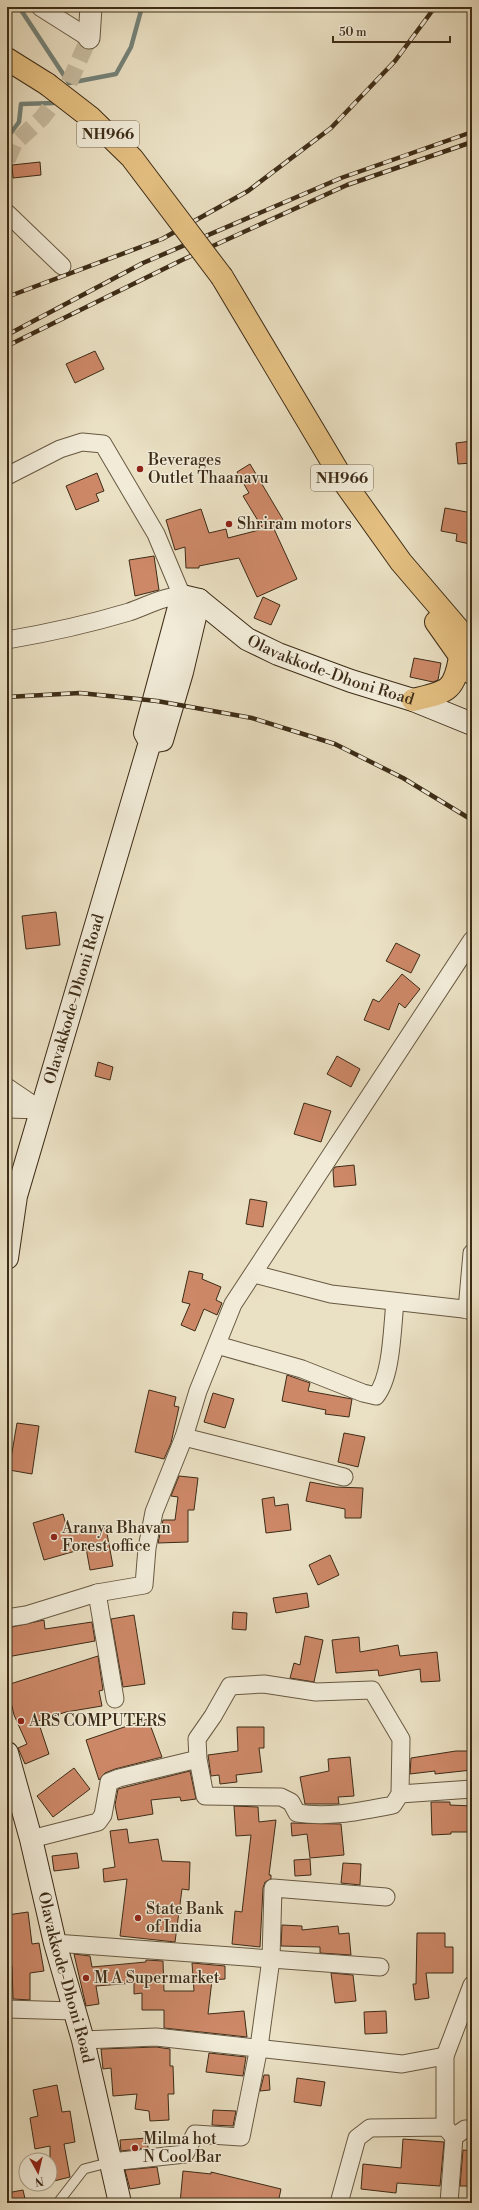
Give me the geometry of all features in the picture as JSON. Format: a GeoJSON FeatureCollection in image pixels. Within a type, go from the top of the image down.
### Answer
{"type":"FeatureCollection","features":[{"type":"Feature","properties":{"kind":"highway","name":"NH966"},"geometry":{"type":"LineString","coordinates":[[7,59],[47,84],[91,118],[132,158],[228,285],[346,485],[401,562],[443,632],[468,658]]}},
{"type":"Feature","properties":{"kind":"highway"},"geometry":{"type":"LineString","coordinates":[[413,700],[440,693],[453,685],[468,658]]}},
{"type":"Feature","properties":{"kind":"main road","name":"Olavakkode-Dhoni Road"},"geometry":{"type":"LineString","coordinates":[[7,1258],[16,1196],[150,742],[145,733],[190,598],[253,642],[278,654],[351,681],[413,700],[472,724]]}},
{"type":"Feature","properties":{"kind":"main road","name":"Olavakkode-Dhoni Road"},"geometry":{"type":"LineString","coordinates":[[7,1753],[31,1839],[55,1944],[83,2040],[120,2203]]}},
{"type":"Feature","properties":{"kind":"street"},"geometry":{"type":"LineString","coordinates":[[40,7],[89,38],[91,7]]}},
{"type":"Feature","properties":{"kind":"street"},"geometry":{"type":"LineString","coordinates":[[7,213],[62,266]]}},
{"type":"Feature","properties":{"kind":"street"},"geometry":{"type":"LineString","coordinates":[[7,476],[60,449],[82,442],[103,444],[156,534],[190,598]]}},
{"type":"Feature","properties":{"kind":"street"},"geometry":{"type":"LineString","coordinates":[[7,640],[93,621],[130,611],[172,596],[190,598]]}},
{"type":"Feature","properties":{"kind":"street"},"geometry":{"type":"LineString","coordinates":[[7,1618],[26,1615],[97,1593],[144,1585],[147,1548],[154,1512],[184,1437],[198,1391],[233,1304],[383,1078],[408,1035],[472,940]]}},
{"type":"Feature","properties":{"kind":"street"},"geometry":{"type":"LineString","coordinates":[[7,1087],[41,1110]]}},
{"type":"Feature","properties":{"kind":"street"},"geometry":{"type":"LineString","coordinates":[[7,1109],[41,1110]]}},
{"type":"Feature","properties":{"kind":"street"},"geometry":{"type":"LineString","coordinates":[[254,1274],[331,1294],[470,1310],[472,1253]]}},
{"type":"Feature","properties":{"kind":"street"},"geometry":{"type":"LineString","coordinates":[[217,1345],[302,1369],[363,1393],[376,1396],[383,1388],[395,1302]]}},
{"type":"Feature","properties":{"kind":"street"},"geometry":{"type":"LineString","coordinates":[[184,1437],[344,1477]]}},
{"type":"Feature","properties":{"kind":"street"},"geometry":{"type":"LineString","coordinates":[[97,1593],[115,1699]]}},
{"type":"Feature","properties":{"kind":"street"},"geometry":{"type":"LineString","coordinates":[[264,1684],[316,1692],[372,1690],[401,1739],[400,1794],[393,1805],[341,1814],[315,1816],[297,1813],[291,1802],[281,1797],[205,1796],[198,1759],[197,1739],[230,1686],[264,1684]]}},
{"type":"Feature","properties":{"kind":"street"},"geometry":{"type":"LineString","coordinates":[[31,1839],[98,1822],[103,1815],[110,1782],[119,1778],[198,1759]]}},
{"type":"Feature","properties":{"kind":"street"},"geometry":{"type":"LineString","coordinates":[[400,1794],[472,1789]]}},
{"type":"Feature","properties":{"kind":"street"},"geometry":{"type":"LineString","coordinates":[[111,2162],[185,2154],[195,2134],[241,2137],[259,2047],[270,1959],[273,1888],[386,1898]]}},
{"type":"Feature","properties":{"kind":"street"},"geometry":{"type":"LineString","coordinates":[[55,1944],[380,1967]]}},
{"type":"Feature","properties":{"kind":"street"},"geometry":{"type":"LineString","coordinates":[[449,2203],[450,2132],[445,2056],[472,1985]]}},
{"type":"Feature","properties":{"kind":"street"},"geometry":{"type":"LineString","coordinates":[[7,2009],[74,2011]]}},
{"type":"Feature","properties":{"kind":"street"},"geometry":{"type":"LineString","coordinates":[[83,2040],[156,2037],[212,2044],[259,2047],[402,2064],[445,2056]]}},
{"type":"Feature","properties":{"kind":"street"},"geometry":{"type":"LineString","coordinates":[[339,2203],[357,2138],[370,2128],[450,2132],[465,2129],[472,2130]]}},
{"type":"Feature","properties":{"kind":"lane"},"geometry":{"type":"LineString","coordinates":[[60,2203],[60,2200],[84,2169],[111,2162]]}},
{"type":"Feature","properties":{"kind":"building"},"geometry":{"type":"Polygon","coordinates":[[[40,162],[41,175],[13,178],[12,165],[40,162]]]}},
{"type":"Feature","properties":{"kind":"building"},"geometry":{"type":"Polygon","coordinates":[[[95,351],[104,369],[75,383],[66,364],[95,351]]]}},
{"type":"Feature","properties":{"kind":"building"},"geometry":{"type":"Polygon","coordinates":[[[472,441],[472,463],[458,464],[456,443],[472,441]]]}},
{"type":"Feature","properties":{"kind":"building"},"geometry":{"type":"Polygon","coordinates":[[[250,464],[285,523],[274,529],[297,579],[257,597],[239,558],[199,566],[199,568],[186,568],[185,547],[175,550],[166,520],[201,509],[209,533],[226,529],[228,538],[263,529],[243,496],[249,493],[237,472],[250,464]]]}},
{"type":"Feature","properties":{"kind":"building"},"geometry":{"type":"Polygon","coordinates":[[[97,473],[104,491],[96,494],[99,501],[76,510],[66,486],[97,473]]]}},
{"type":"Feature","properties":{"kind":"building"},"geometry":{"type":"Polygon","coordinates":[[[445,508],[472,513],[470,544],[456,541],[457,534],[441,531],[445,508]]]}},
{"type":"Feature","properties":{"kind":"building"},"geometry":{"type":"Polygon","coordinates":[[[154,556],[159,590],[135,596],[129,560],[154,556]]]}},
{"type":"Feature","properties":{"kind":"building"},"geometry":{"type":"Polygon","coordinates":[[[263,597],[280,605],[271,625],[254,618],[263,597]]]}},
{"type":"Feature","properties":{"kind":"building"},"geometry":{"type":"Polygon","coordinates":[[[414,658],[441,663],[438,680],[433,682],[410,677],[414,658]]]}},
{"type":"Feature","properties":{"kind":"building"},"geometry":{"type":"Polygon","coordinates":[[[56,912],[60,945],[26,949],[22,916],[56,912]]]}},
{"type":"Feature","properties":{"kind":"building"},"geometry":{"type":"Polygon","coordinates":[[[396,943],[420,955],[411,973],[386,961],[396,943]]]}},
{"type":"Feature","properties":{"kind":"building"},"geometry":{"type":"Polygon","coordinates":[[[402,974],[420,989],[405,1008],[399,1003],[389,1030],[364,1020],[373,999],[379,1002],[402,974]]]}},
{"type":"Feature","properties":{"kind":"building"},"geometry":{"type":"Polygon","coordinates":[[[337,1056],[360,1069],[351,1087],[327,1074],[337,1056]]]}},
{"type":"Feature","properties":{"kind":"building"},"geometry":{"type":"Polygon","coordinates":[[[98,1062],[113,1067],[110,1080],[95,1076],[98,1062]]]}},
{"type":"Feature","properties":{"kind":"building"},"geometry":{"type":"Polygon","coordinates":[[[304,1103],[331,1111],[321,1142],[294,1134],[304,1103]]]}},
{"type":"Feature","properties":{"kind":"building"},"geometry":{"type":"Polygon","coordinates":[[[354,1165],[356,1185],[334,1187],[333,1170],[335,1167],[354,1165]]]}},
{"type":"Feature","properties":{"kind":"building"},"geometry":{"type":"Polygon","coordinates":[[[250,1199],[267,1202],[263,1227],[246,1224],[250,1199]]]}},
{"type":"Feature","properties":{"kind":"building"},"geometry":{"type":"Polygon","coordinates":[[[189,1271],[203,1274],[202,1279],[221,1287],[216,1300],[222,1303],[217,1315],[204,1309],[195,1331],[181,1325],[190,1304],[182,1302],[189,1271]]]}},
{"type":"Feature","properties":{"kind":"building"},"geometry":{"type":"Polygon","coordinates":[[[287,1375],[310,1383],[308,1391],[352,1399],[349,1417],[325,1414],[326,1410],[282,1401],[287,1375]]]}},
{"type":"Feature","properties":{"kind":"building"},"geometry":{"type":"Polygon","coordinates":[[[149,1390],[176,1397],[174,1406],[179,1407],[171,1443],[164,1459],[135,1452],[149,1390]]]}},
{"type":"Feature","properties":{"kind":"building"},"geometry":{"type":"Polygon","coordinates":[[[213,1393],[234,1399],[225,1428],[204,1422],[213,1393]]]}},
{"type":"Feature","properties":{"kind":"building"},"geometry":{"type":"Polygon","coordinates":[[[17,1423],[39,1426],[32,1474],[9,1470],[17,1423]]]}},
{"type":"Feature","properties":{"kind":"building"},"geometry":{"type":"Polygon","coordinates":[[[344,1433],[365,1437],[358,1467],[338,1462],[344,1433]]]}},
{"type":"Feature","properties":{"kind":"building"},"geometry":{"type":"Polygon","coordinates":[[[179,1476],[198,1478],[194,1510],[188,1510],[188,1542],[158,1543],[163,1520],[175,1520],[178,1497],[171,1496],[179,1476]]]}},
{"type":"Feature","properties":{"kind":"building"},"geometry":{"type":"Polygon","coordinates":[[[310,1482],[336,1487],[363,1488],[361,1518],[345,1518],[345,1509],[306,1501],[310,1482]]]}},
{"type":"Feature","properties":{"kind":"building"},"geometry":{"type":"Polygon","coordinates":[[[274,1497],[275,1506],[288,1504],[291,1530],[266,1533],[262,1499],[274,1497]]]}},
{"type":"Feature","properties":{"kind":"building"},"geometry":{"type":"Polygon","coordinates":[[[63,1514],[69,1534],[106,1528],[113,1566],[90,1570],[86,1548],[44,1560],[33,1523],[63,1514]]]}},
{"type":"Feature","properties":{"kind":"building"},"geometry":{"type":"Polygon","coordinates":[[[330,1555],[339,1575],[318,1585],[309,1565],[330,1555]]]}},
{"type":"Feature","properties":{"kind":"building"},"geometry":{"type":"Polygon","coordinates":[[[307,1593],[309,1607],[276,1613],[273,1598],[307,1593]]]}},
{"type":"Feature","properties":{"kind":"building"},"geometry":{"type":"Polygon","coordinates":[[[233,1612],[247,1613],[246,1630],[232,1629],[233,1612]]]}},
{"type":"Feature","properties":{"kind":"building"},"geometry":{"type":"Polygon","coordinates":[[[134,1615],[145,1684],[123,1687],[111,1619],[134,1615]]]}},
{"type":"Feature","properties":{"kind":"building"},"geometry":{"type":"Polygon","coordinates":[[[44,1620],[45,1629],[92,1622],[95,1641],[7,1657],[7,1628],[44,1620]]]}},
{"type":"Feature","properties":{"kind":"building"},"geometry":{"type":"Polygon","coordinates":[[[305,1636],[323,1640],[314,1682],[290,1678],[294,1663],[300,1665],[305,1636]]]}},
{"type":"Feature","properties":{"kind":"building"},"geometry":{"type":"Polygon","coordinates":[[[359,1637],[360,1652],[398,1645],[400,1656],[437,1652],[440,1681],[421,1682],[420,1669],[379,1676],[378,1670],[336,1673],[332,1640],[359,1637]]]}},
{"type":"Feature","properties":{"kind":"building"},"geometry":{"type":"Polygon","coordinates":[[[98,1656],[103,1690],[99,1691],[102,1706],[66,1712],[38,1721],[49,1754],[25,1764],[18,1748],[27,1744],[14,1715],[7,1685],[98,1656]]]}},
{"type":"Feature","properties":{"kind":"building"},"geometry":{"type":"Polygon","coordinates":[[[148,1719],[162,1757],[115,1769],[105,1773],[99,1780],[86,1740],[148,1719]]]}},
{"type":"Feature","properties":{"kind":"building"},"geometry":{"type":"Polygon","coordinates":[[[237,1727],[264,1727],[264,1748],[259,1748],[262,1772],[236,1775],[237,1782],[220,1784],[219,1775],[211,1776],[208,1755],[238,1751],[237,1727]]]}},
{"type":"Feature","properties":{"kind":"building"},"geometry":{"type":"Polygon","coordinates":[[[456,1751],[472,1751],[472,1770],[435,1774],[435,1771],[410,1774],[411,1758],[456,1751]]]}},
{"type":"Feature","properties":{"kind":"building"},"geometry":{"type":"Polygon","coordinates":[[[350,1757],[354,1796],[338,1797],[339,1804],[305,1804],[300,1777],[329,1771],[328,1759],[350,1757]]]}},
{"type":"Feature","properties":{"kind":"building"},"geometry":{"type":"Polygon","coordinates":[[[74,1768],[90,1789],[53,1817],[37,1796],[74,1768]]]}},
{"type":"Feature","properties":{"kind":"building"},"geometry":{"type":"Polygon","coordinates":[[[190,1771],[196,1799],[181,1801],[180,1797],[151,1800],[153,1814],[118,1820],[115,1805],[118,1789],[190,1771]]]}},
{"type":"Feature","properties":{"kind":"building"},"geometry":{"type":"Polygon","coordinates":[[[431,1802],[450,1802],[450,1805],[472,1806],[472,1832],[451,1832],[451,1834],[432,1835],[431,1802]]]}},
{"type":"Feature","properties":{"kind":"building"},"geometry":{"type":"Polygon","coordinates":[[[234,1806],[258,1807],[259,1822],[276,1820],[269,1875],[271,1875],[271,1879],[265,1882],[263,1888],[260,1947],[232,1944],[235,1911],[242,1912],[251,1835],[236,1836],[234,1806]]]}},
{"type":"Feature","properties":{"kind":"building"},"geometry":{"type":"Polygon","coordinates":[[[291,1823],[341,1824],[344,1855],[310,1858],[307,1834],[292,1836],[291,1823]]]}},
{"type":"Feature","properties":{"kind":"building"},"geometry":{"type":"Polygon","coordinates":[[[127,1829],[129,1843],[158,1839],[162,1861],[190,1862],[189,1890],[182,1889],[175,1942],[120,1936],[127,1879],[104,1882],[103,1869],[115,1867],[110,1831],[127,1829]]]}},
{"type":"Feature","properties":{"kind":"building"},"geometry":{"type":"Polygon","coordinates":[[[77,1853],[79,1868],[54,1871],[52,1856],[77,1853]]]}},
{"type":"Feature","properties":{"kind":"building"},"geometry":{"type":"Polygon","coordinates":[[[310,1859],[311,1875],[295,1876],[294,1860],[310,1859]]]}},
{"type":"Feature","properties":{"kind":"building"},"geometry":{"type":"Polygon","coordinates":[[[343,1863],[361,1864],[360,1885],[341,1883],[343,1863]]]}},
{"type":"Feature","properties":{"kind":"building"},"geometry":{"type":"Polygon","coordinates":[[[28,1912],[32,1944],[39,1943],[44,1971],[30,1973],[30,2000],[13,1999],[12,1966],[7,1967],[7,1915],[28,1912]]]}},
{"type":"Feature","properties":{"kind":"building"},"geometry":{"type":"Polygon","coordinates":[[[282,1925],[302,1926],[302,1930],[338,1926],[339,1934],[349,1933],[351,1955],[320,1953],[320,1947],[281,1946],[282,1925]]]}},
{"type":"Feature","properties":{"kind":"building"},"geometry":{"type":"Polygon","coordinates":[[[417,1933],[445,1933],[445,1947],[453,1947],[453,1973],[426,1973],[429,1998],[415,2000],[413,1984],[416,1984],[417,1933]]]}},
{"type":"Feature","properties":{"kind":"building"},"geometry":{"type":"Polygon","coordinates":[[[74,1954],[90,1956],[92,1967],[146,1962],[146,1960],[163,1961],[164,1991],[194,1991],[192,1963],[225,1966],[225,1979],[212,1980],[208,2014],[244,2011],[247,2037],[164,2028],[164,2010],[142,2010],[142,1993],[134,1994],[134,1983],[96,1986],[99,2004],[86,2006],[74,1954]]]}},
{"type":"Feature","properties":{"kind":"building"},"geometry":{"type":"Polygon","coordinates":[[[331,1973],[353,1975],[356,2001],[335,2003],[331,1973]]]}},
{"type":"Feature","properties":{"kind":"building"},"geometry":{"type":"Polygon","coordinates":[[[386,2011],[387,2033],[365,2034],[364,2012],[386,2011]]]}},
{"type":"Feature","properties":{"kind":"building"},"geometry":{"type":"Polygon","coordinates":[[[156,2047],[170,2049],[170,2066],[173,2066],[174,2094],[168,2094],[169,2120],[150,2121],[149,2111],[135,2109],[137,2094],[113,2096],[111,2068],[103,2069],[101,2049],[156,2047]]]}},
{"type":"Feature","properties":{"kind":"building"},"geometry":{"type":"Polygon","coordinates":[[[209,2053],[246,2057],[243,2076],[206,2072],[209,2053]]]}},
{"type":"Feature","properties":{"kind":"building"},"geometry":{"type":"Polygon","coordinates":[[[264,2075],[269,2075],[270,2090],[260,2091],[264,2075]]]}},
{"type":"Feature","properties":{"kind":"building"},"geometry":{"type":"Polygon","coordinates":[[[297,2078],[325,2082],[321,2106],[294,2102],[297,2078]]]}},
{"type":"Feature","properties":{"kind":"building"},"geometry":{"type":"Polygon","coordinates":[[[57,2085],[62,2112],[70,2111],[75,2142],[64,2144],[70,2177],[58,2180],[58,2152],[50,2152],[50,2146],[35,2149],[30,2118],[38,2116],[33,2090],[57,2085]]]}},
{"type":"Feature","properties":{"kind":"building"},"geometry":{"type":"Polygon","coordinates":[[[213,2110],[236,2111],[233,2126],[212,2125],[213,2110]]]}},
{"type":"Feature","properties":{"kind":"building"},"geometry":{"type":"Polygon","coordinates":[[[147,2138],[148,2148],[121,2151],[120,2140],[147,2138]]]}},
{"type":"Feature","properties":{"kind":"building"},"geometry":{"type":"Polygon","coordinates":[[[403,2139],[444,2142],[440,2186],[397,2183],[396,2193],[361,2189],[363,2164],[401,2168],[403,2139]]]}},
{"type":"Feature","properties":{"kind":"building"},"geometry":{"type":"Polygon","coordinates":[[[463,2150],[472,2151],[472,2186],[460,2186],[463,2150]]]}},
{"type":"Feature","properties":{"kind":"building"},"geometry":{"type":"Polygon","coordinates":[[[157,2167],[160,2184],[130,2189],[125,2170],[157,2167]]]}},
{"type":"Feature","properties":{"kind":"building"},"geometry":{"type":"Polygon","coordinates":[[[183,2171],[211,2174],[211,2172],[281,2189],[278,2203],[180,2203],[183,2171]]]}},
{"type":"Feature","properties":{"kind":"building"},"geometry":{"type":"Polygon","coordinates":[[[18,2191],[23,2192],[26,2203],[7,2203],[7,2193],[18,2191]]]}},
{"type":"Feature","properties":{"kind":"waterway"},"geometry":{"type":"LineString","coordinates":[[19,7],[69,83],[116,74],[131,47],[142,7]]}},
{"type":"Feature","properties":{"kind":"waterway"},"geometry":{"type":"LineString","coordinates":[[7,138],[19,122],[21,104],[54,103]]}},
{"type":"Feature","properties":{"kind":"waterway"},"geometry":{"type":"LineString","coordinates":[[472,917],[472,928]]}},
{"type":"Feature","properties":{"kind":"tunnel"},"geometry":{"type":"LineString","coordinates":[[7,160],[14,144],[42,118],[69,83],[89,38]]}},
{"type":"Feature","properties":{"kind":"railway"},"geometry":{"type":"LineString","coordinates":[[7,297],[162,239],[248,191],[331,128],[395,61],[435,7]]}},
{"type":"Feature","properties":{"kind":"railway"},"geometry":{"type":"LineString","coordinates":[[7,335],[143,263],[341,178],[472,132]]}},
{"type":"Feature","properties":{"kind":"railway"},"geometry":{"type":"LineString","coordinates":[[7,346],[182,260],[347,185],[472,142]]}},
{"type":"Feature","properties":{"kind":"railway"},"geometry":{"type":"LineString","coordinates":[[7,697],[80,693],[157,701],[252,718],[335,744],[403,778],[472,820]]}},
{"type":"Feature","properties":{"kind":"place","name":"Beverages Outlet Thaanavu"},"geometry":{"type":"Point","coordinates":[140,469]}},
{"type":"Feature","properties":{"kind":"place","name":"Shriram motors"},"geometry":{"type":"Point","coordinates":[229,524]}},
{"type":"Feature","properties":{"kind":"place","name":"Aranya Bhavan Forest office"},"geometry":{"type":"Point","coordinates":[54,1537]}},
{"type":"Feature","properties":{"kind":"place","name":"ARS COMPUTERS"},"geometry":{"type":"Point","coordinates":[21,1721]}},
{"type":"Feature","properties":{"kind":"place","name":"State Bank of India"},"geometry":{"type":"Point","coordinates":[138,1918]}},
{"type":"Feature","properties":{"kind":"place","name":"M A Supermarket"},"geometry":{"type":"Point","coordinates":[86,1978]}},
{"type":"Feature","properties":{"kind":"place","name":"Milma hot N Cool Bar"},"geometry":{"type":"Point","coordinates":[135,2148]}}]}
